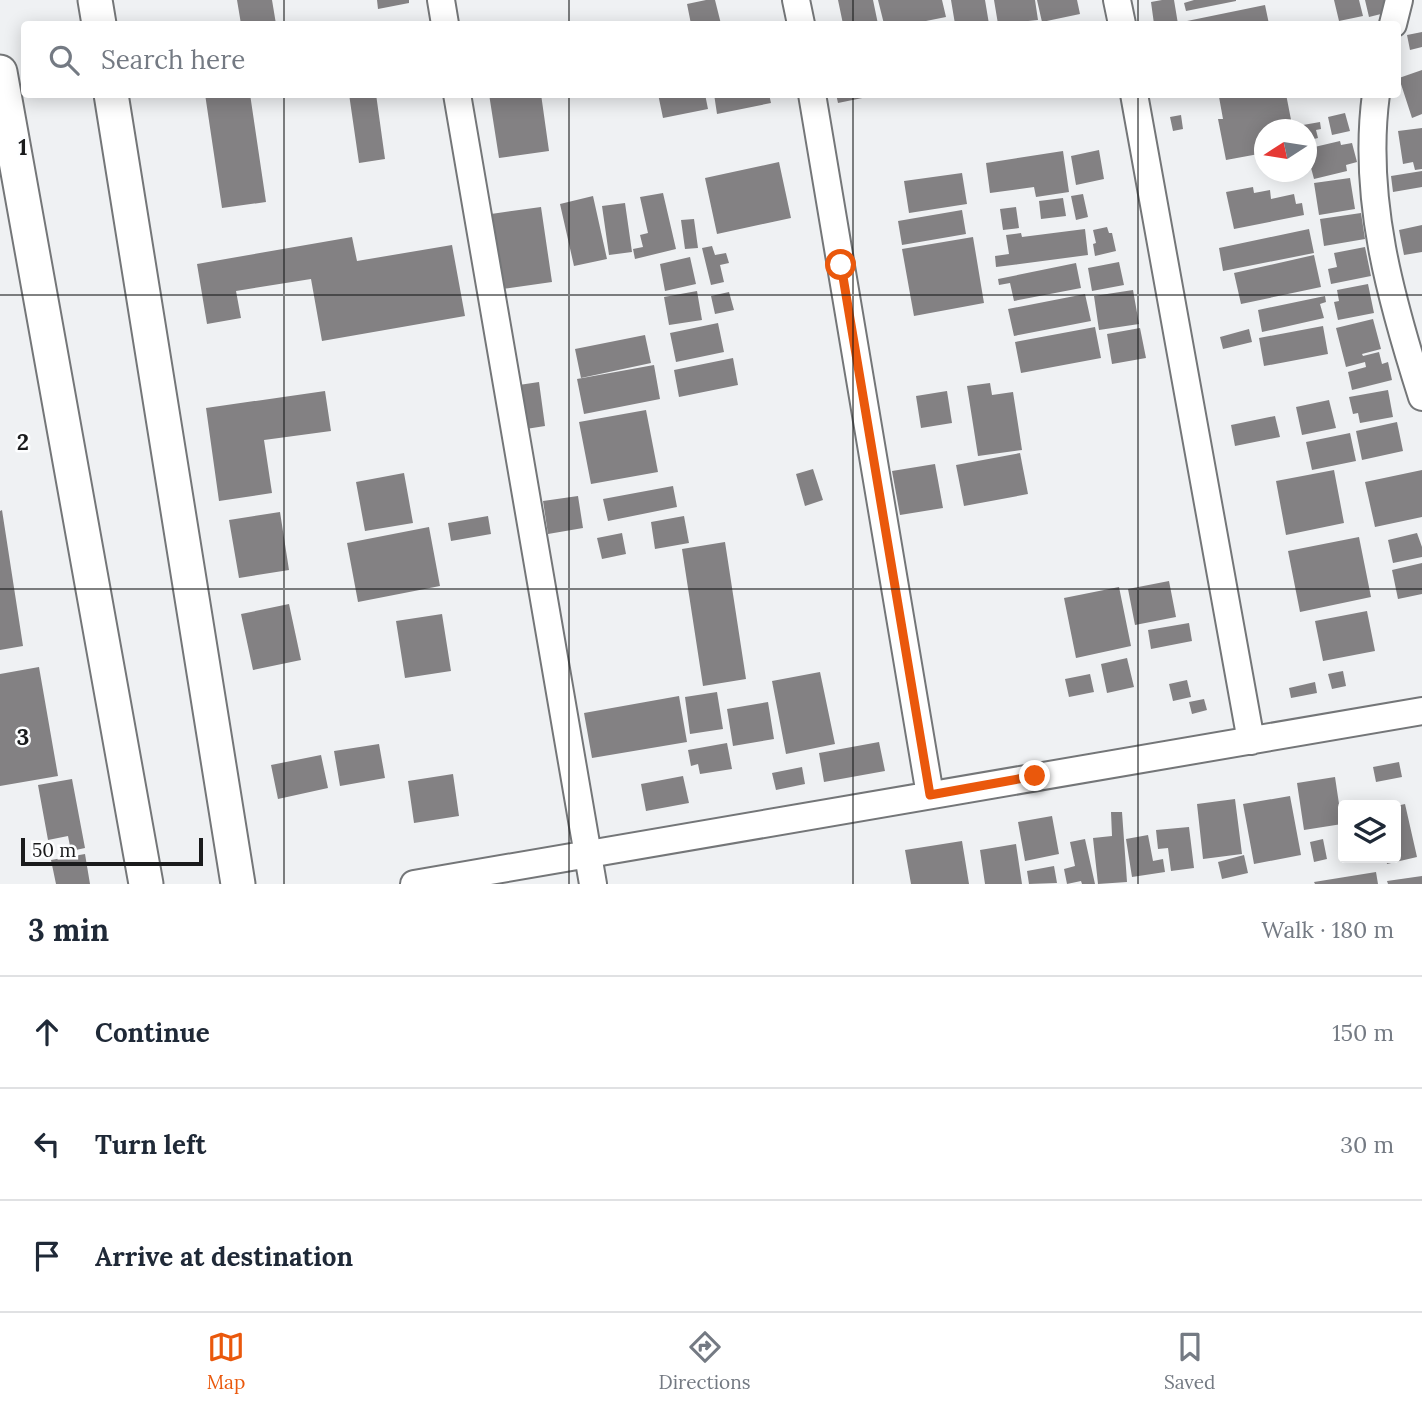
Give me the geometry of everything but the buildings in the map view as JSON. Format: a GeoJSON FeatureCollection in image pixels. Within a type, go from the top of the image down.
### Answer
{"type":"FeatureCollection","features":[{"type":"Feature","properties":{"kind":"main road"},"geometry":{"type":"LineString","coordinates":[[95,0],[98,21]]}},
{"type":"Feature","properties":{"kind":"main road"},"geometry":{"type":"LineString","coordinates":[[0,72],[146,884]]}},
{"type":"Feature","properties":{"kind":"main road"},"geometry":{"type":"LineString","coordinates":[[112,98],[239,884]]}},
{"type":"Feature","properties":{"kind":"street"},"geometry":{"type":"LineString","coordinates":[[441,0],[444,21]]}},
{"type":"Feature","properties":{"kind":"street"},"geometry":{"type":"LineString","coordinates":[[796,0],[800,21]]}},
{"type":"Feature","properties":{"kind":"street"},"geometry":{"type":"LineString","coordinates":[[1117,0],[1121,21]]}},
{"type":"Feature","properties":{"kind":"street"},"geometry":{"type":"LineString","coordinates":[[1394,21],[1399,0]]}},
{"type":"Feature","properties":{"kind":"street"},"geometry":{"type":"LineString","coordinates":[[458,98],[593,884]]}},
{"type":"Feature","properties":{"kind":"street"},"geometry":{"type":"LineString","coordinates":[[813,98],[930,795]]}},
{"type":"Feature","properties":{"kind":"street"},"geometry":{"type":"LineString","coordinates":[[1135,98],[1251,741]]}},
{"type":"Feature","properties":{"kind":"street"},"geometry":{"type":"LineString","coordinates":[[1376,98],[1371,136],[1379,235],[1396,316],[1422,397]]}},
{"type":"Feature","properties":{"kind":"street"},"geometry":{"type":"LineString","coordinates":[[414,884],[1422,710]]}},
{"type":"Feature","properties":{"kind":"route"},"geometry":{"type":"LineString","coordinates":[[841,265],[930,795],[1035,776]]}}]}
